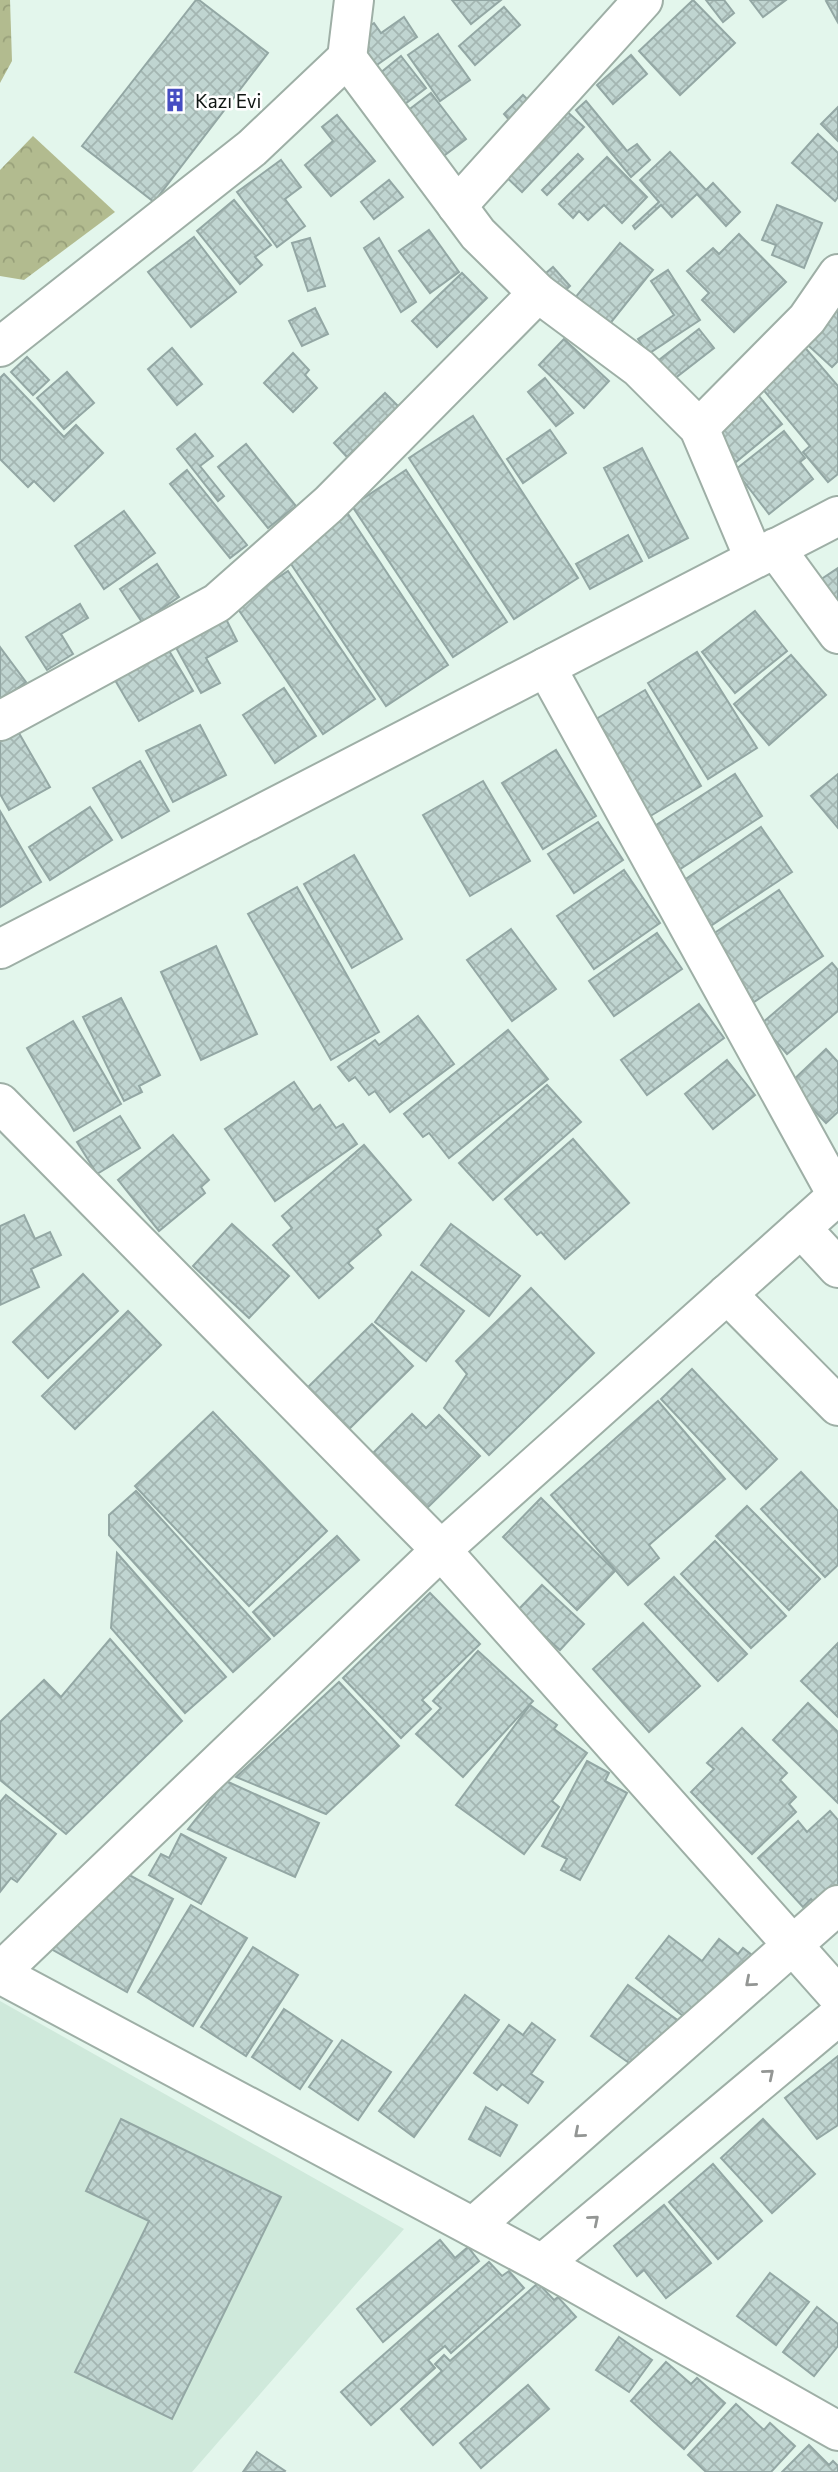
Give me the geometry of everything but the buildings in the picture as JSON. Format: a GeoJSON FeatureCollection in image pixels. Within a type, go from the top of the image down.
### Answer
{"type":"FeatureCollection","features":[{"type":"Feature","properties":{"kind":"street"},"geometry":{"type":"LineString","coordinates":[[0,347],[252,148],[347,58],[354,0]]}},
{"type":"Feature","properties":{"kind":"street"},"geometry":{"type":"LineString","coordinates":[[457,206],[643,0]]}},
{"type":"Feature","properties":{"kind":"street"},"geometry":{"type":"LineString","coordinates":[[347,58],[478,234],[538,293],[639,368],[699,428],[764,553],[838,634]]}},
{"type":"Feature","properties":{"kind":"street"},"geometry":{"type":"LineString","coordinates":[[699,428],[807,319],[838,274]]}},
{"type":"Feature","properties":{"kind":"street"},"geometry":{"type":"LineString","coordinates":[[0,721],[217,603],[329,503],[538,293]]}},
{"type":"Feature","properties":{"kind":"street"},"geometry":{"type":"LineString","coordinates":[[0,949],[838,516]]}},
{"type":"Feature","properties":{"kind":"street"},"geometry":{"type":"LineString","coordinates":[[546,667],[838,1195],[441,1550],[0,1973],[542,2264],[838,2431]]}},
{"type":"Feature","properties":{"kind":"street"},"geometry":{"type":"LineString","coordinates":[[0,1103],[441,1550],[838,1996]]}},
{"type":"Feature","properties":{"kind":"street"},"geometry":{"type":"LineString","coordinates":[[801,1228],[838,1268]]}},
{"type":"Feature","properties":{"kind":"street"},"geometry":{"type":"LineString","coordinates":[[727,1294],[838,1406]]}},
{"type":"Feature","properties":{"kind":"street"},"geometry":{"type":"LineString","coordinates":[[473,2227],[838,1905]]}},
{"type":"Feature","properties":{"kind":"street"},"geometry":{"type":"LineString","coordinates":[[542,2264],[838,2016]]}},
{"type":"Feature","properties":{"kind":"shaded area"},"geometry":{"type":"Polygon","coordinates":[[[0,2001],[404,2229],[192,2472],[0,2472],[0,2001]]]}},
{"type":"Feature","properties":{"kind":"green space"},"geometry":{"type":"Polygon","coordinates":[[[0,0],[10,0],[12,61],[0,83],[0,0]]]}},
{"type":"Feature","properties":{"kind":"green space"},"geometry":{"type":"Polygon","coordinates":[[[33,136],[115,212],[24,280],[0,276],[0,170],[33,136]]]}},
{"type":"Feature","properties":{"kind":"place","name":"Kazı Evi"},"geometry":{"type":"Point","coordinates":[175,100]}}]}
